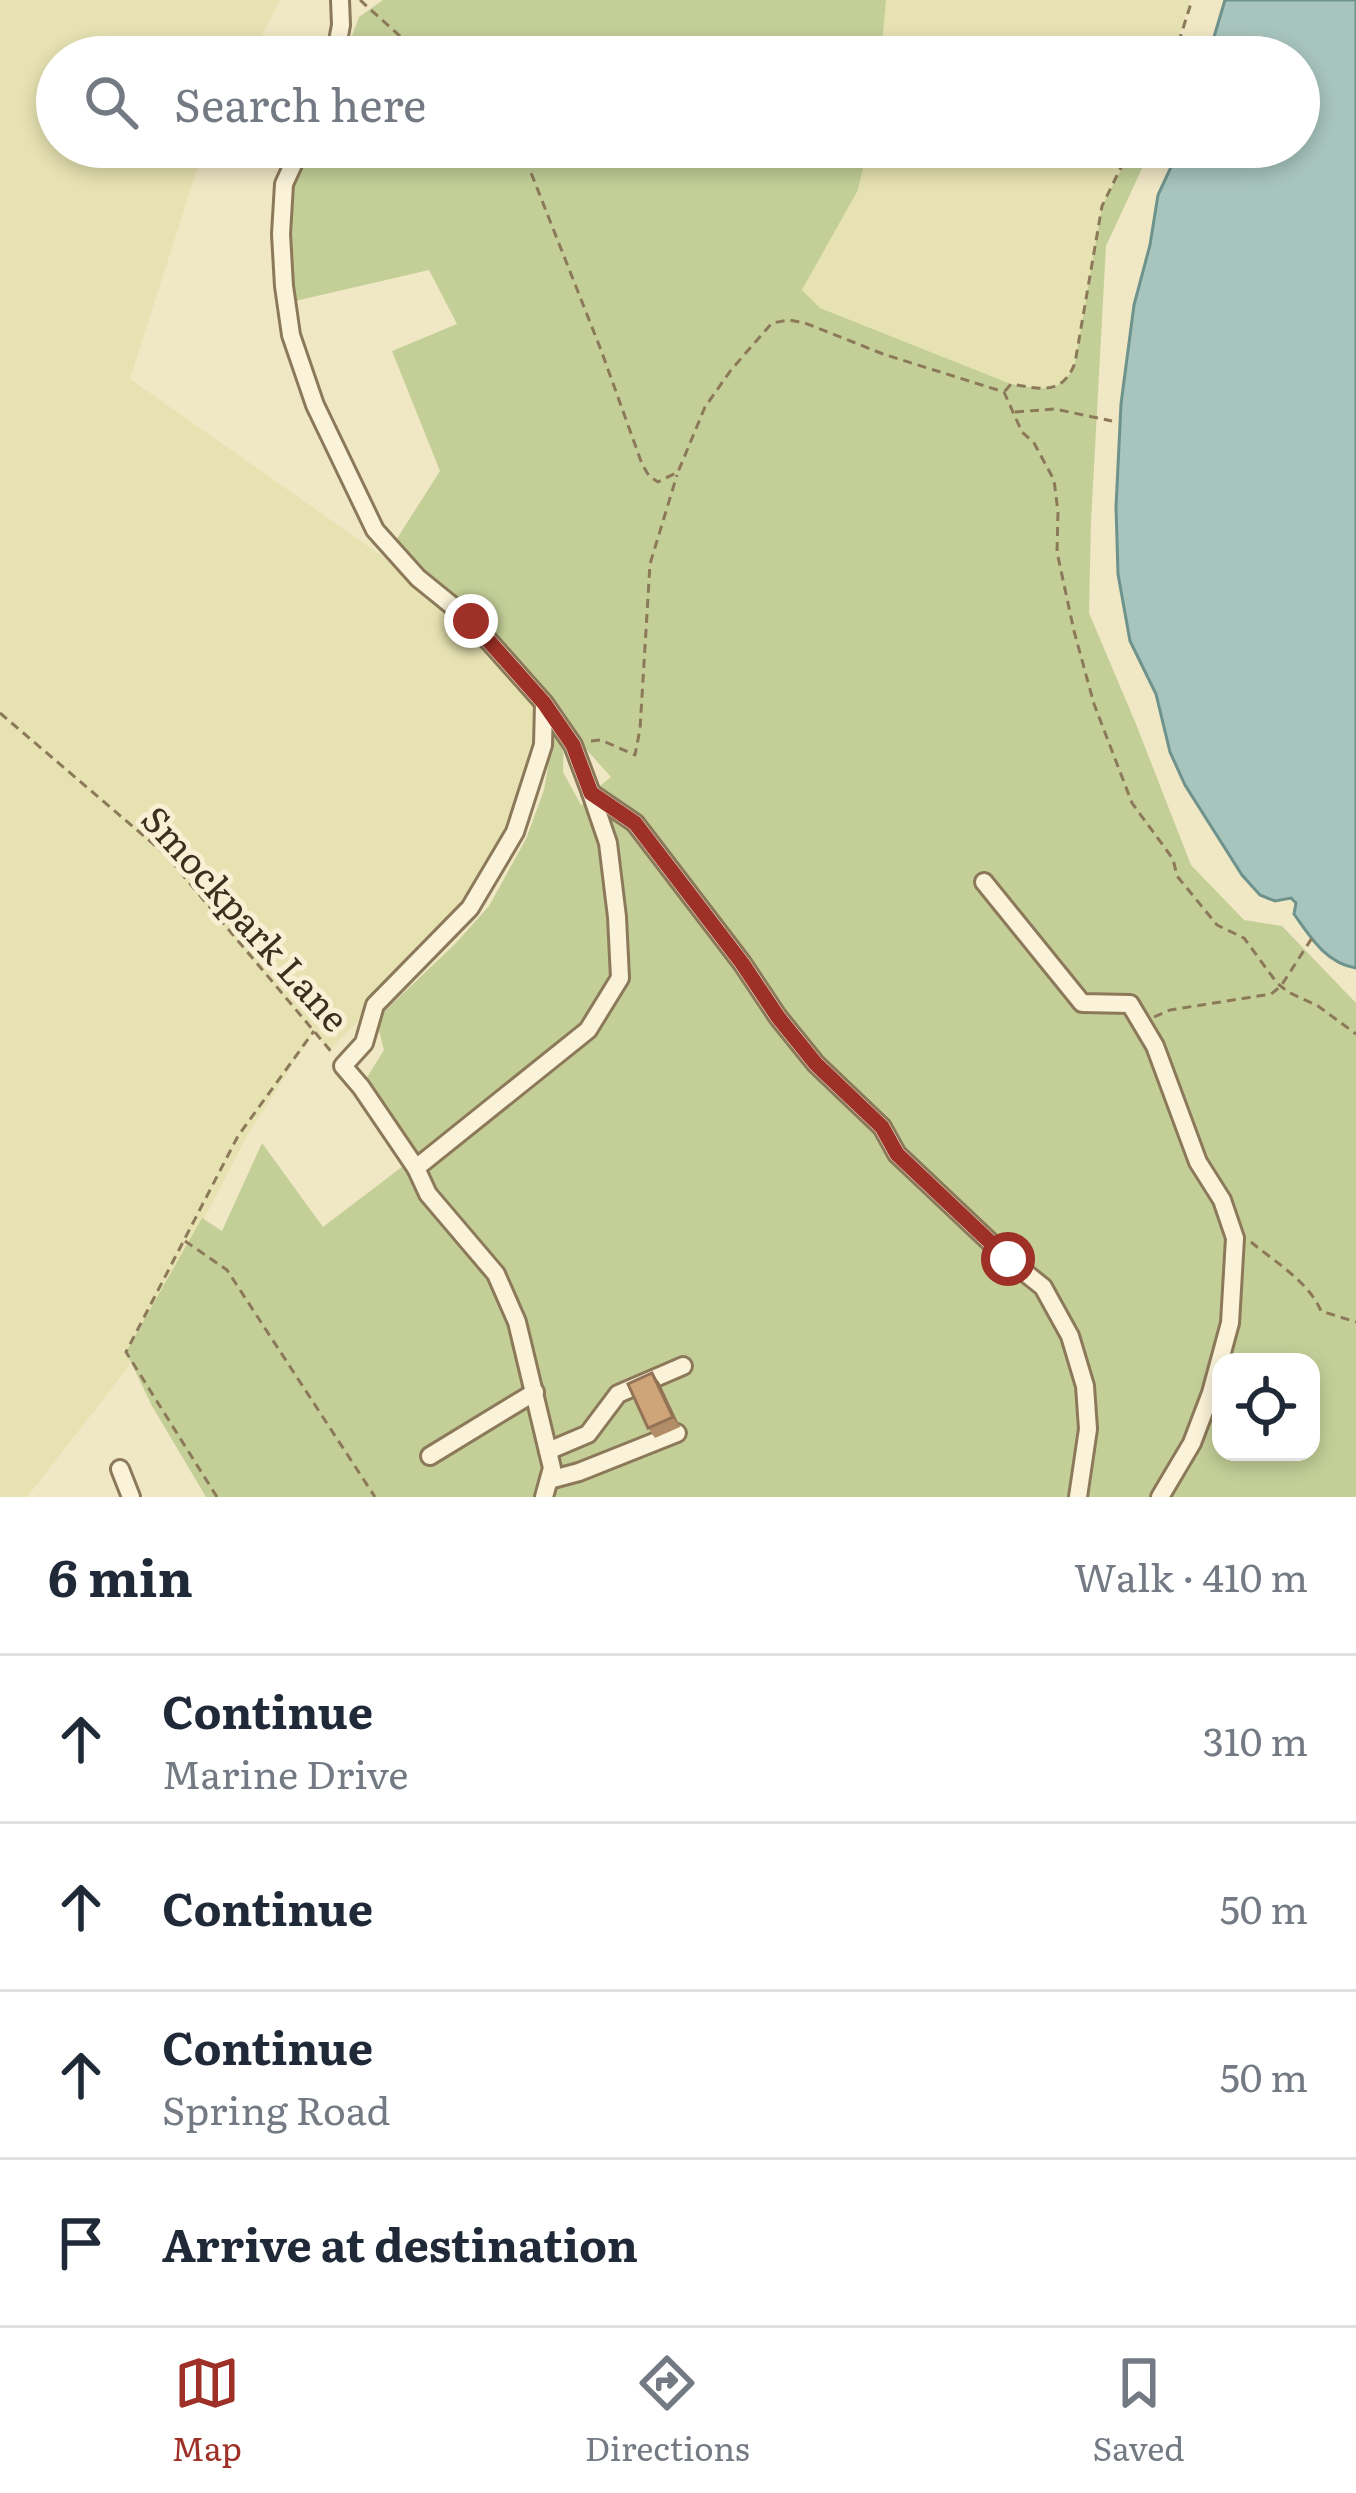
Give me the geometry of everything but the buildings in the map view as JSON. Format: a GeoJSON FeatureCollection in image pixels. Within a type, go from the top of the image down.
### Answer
{"type":"FeatureCollection","features":[{"type":"Feature","properties":{"kind":"street"},"geometry":{"type":"LineString","coordinates":[[339,36],[340,0]]}},
{"type":"Feature","properties":{"kind":"street"},"geometry":{"type":"LineString","coordinates":[[291,168],[284,184],[282,252],[291,335],[314,404],[375,530],[418,578],[471,621],[544,703],[573,745],[608,843],[620,978],[588,1030],[416,1168]]}},
{"type":"Feature","properties":{"kind":"street"},"geometry":{"type":"LineString","coordinates":[[544,703],[543,745],[515,832],[470,908],[375,1005],[364,1043],[343,1066],[416,1168],[428,1194],[496,1274],[517,1322],[535,1392],[552,1468],[546,1488]]}},
{"type":"Feature","properties":{"kind":"street"},"geometry":{"type":"LineString","coordinates":[[591,793],[635,823],[778,1017],[816,1064],[882,1127],[897,1154],[1043,1287],[1070,1336],[1085,1386],[1088,1430],[1078,1497]]}},
{"type":"Feature","properties":{"kind":"street"},"geometry":{"type":"LineString","coordinates":[[983,882],[1082,1003],[1130,1004],[1155,1046],[1198,1162],[1222,1200],[1235,1238],[1230,1323],[1211,1393],[1192,1443],[1160,1497]]}},
{"type":"Feature","properties":{"kind":"street"},"geometry":{"type":"LineString","coordinates":[[548,1450],[588,1434],[618,1394],[683,1366]]}},
{"type":"Feature","properties":{"kind":"street"},"geometry":{"type":"LineString","coordinates":[[430,1456],[535,1392]]}},
{"type":"Feature","properties":{"kind":"street"},"geometry":{"type":"LineString","coordinates":[[594,1429],[607,1461]]}},
{"type":"Feature","properties":{"kind":"street"},"geometry":{"type":"LineString","coordinates":[[546,1488],[677,1433]]}},
{"type":"Feature","properties":{"kind":"street"},"geometry":{"type":"LineString","coordinates":[[120,1469],[131,1497]]}},
{"type":"Feature","properties":{"kind":"path"},"geometry":{"type":"LineString","coordinates":[[360,0],[399,36]]}},
{"type":"Feature","properties":{"kind":"path"},"geometry":{"type":"LineString","coordinates":[[1181,36],[1192,0]]}},
{"type":"Feature","properties":{"kind":"path"},"geometry":{"type":"LineString","coordinates":[[529,168],[642,464],[658,482],[678,472]]}},
{"type":"Feature","properties":{"kind":"path"},"geometry":{"type":"LineString","coordinates":[[1004,392],[1012,384],[1043,389],[1060,386],[1071,374],[1102,206],[1121,168]]}},
{"type":"Feature","properties":{"kind":"path"},"geometry":{"type":"LineString","coordinates":[[583,742],[601,740],[635,755],[650,564],[678,472],[705,407],[772,323],[805,323],[883,354],[1004,392],[1022,432],[1034,443],[1054,480],[1058,552],[1074,632],[1094,704],[1132,803],[1173,860],[1177,876],[1217,925],[1244,938],[1281,986],[1356,1034]]}},
{"type":"Feature","properties":{"kind":"path"},"geometry":{"type":"LineString","coordinates":[[1013,412],[1055,409],[1112,422]]}},
{"type":"Feature","properties":{"kind":"path","name":"Smockpark Lane"},"geometry":{"type":"LineString","coordinates":[[0,713],[165,854],[343,1066]]}},
{"type":"Feature","properties":{"kind":"path"},"geometry":{"type":"LineString","coordinates":[[1142,1023],[1170,1010],[1270,994],[1281,986],[1312,938]]}},
{"type":"Feature","properties":{"kind":"path"},"geometry":{"type":"LineString","coordinates":[[217,1497],[126,1352],[238,1136],[314,1031]]}},
{"type":"Feature","properties":{"kind":"path"},"geometry":{"type":"LineString","coordinates":[[1235,1238],[1244,1236],[1304,1286],[1321,1311],[1356,1322]]}},
{"type":"Feature","properties":{"kind":"path"},"geometry":{"type":"LineString","coordinates":[[182,1240],[227,1270],[375,1497]]}},
{"type":"Feature","properties":{"kind":"shaded area"},"geometry":{"type":"Polygon","coordinates":[[[0,0],[280,0],[262,36],[36,36],[36,168],[197,168],[130,379],[382,556],[544,703],[515,832],[470,908],[330,1050],[314,1032],[248,1134],[126,1370],[27,1497],[0,1497],[0,0]]]}},
{"type":"Feature","properties":{"kind":"shaded area"},"geometry":{"type":"Polygon","coordinates":[[[886,0],[1190,0],[1179,36],[883,36],[886,0]]]}},
{"type":"Feature","properties":{"kind":"shaded area"},"geometry":{"type":"Polygon","coordinates":[[[863,168],[1122,168],[1102,206],[1071,374],[1060,385],[1043,389],[1011,384],[820,308],[802,290],[858,190],[863,168]]]}},
{"type":"Feature","properties":{"kind":"green space"},"geometry":{"type":"Polygon","coordinates":[[[383,0],[886,0],[883,36],[352,36],[359,17],[383,0]]]}},
{"type":"Feature","properties":{"kind":"green space"},"geometry":{"type":"Polygon","coordinates":[[[301,168],[863,168],[858,190],[802,290],[820,308],[1011,384],[1049,388],[1064,381],[1075,363],[1102,206],[1122,168],[1142,168],[1106,246],[1089,613],[1191,865],[1244,920],[1282,926],[1356,1003],[1356,1497],[206,1497],[126,1352],[202,1218],[222,1231],[262,1143],[323,1227],[411,1160],[361,1087],[384,1050],[376,1019],[489,906],[526,839],[544,790],[555,727],[564,731],[563,772],[581,805],[599,800],[591,793],[611,777],[471,621],[391,548],[440,471],[392,351],[457,324],[429,270],[291,302],[292,192],[301,168]]]}},
{"type":"Feature","properties":{"kind":"water"},"geometry":{"type":"Polygon","coordinates":[[[1225,0],[1356,0],[1356,968],[1320,948],[1294,914],[1296,903],[1291,898],[1275,901],[1260,895],[1242,875],[1185,785],[1170,752],[1156,694],[1130,641],[1118,574],[1121,404],[1134,305],[1158,195],[1171,168],[1320,168],[1320,36],[1214,36],[1225,0]]]}},
{"type":"Feature","properties":{"kind":"route"},"geometry":{"type":"LineString","coordinates":[[471,621],[544,703],[573,745],[591,793],[635,823],[816,1064],[882,1127],[897,1154],[1008,1259]]}}]}
